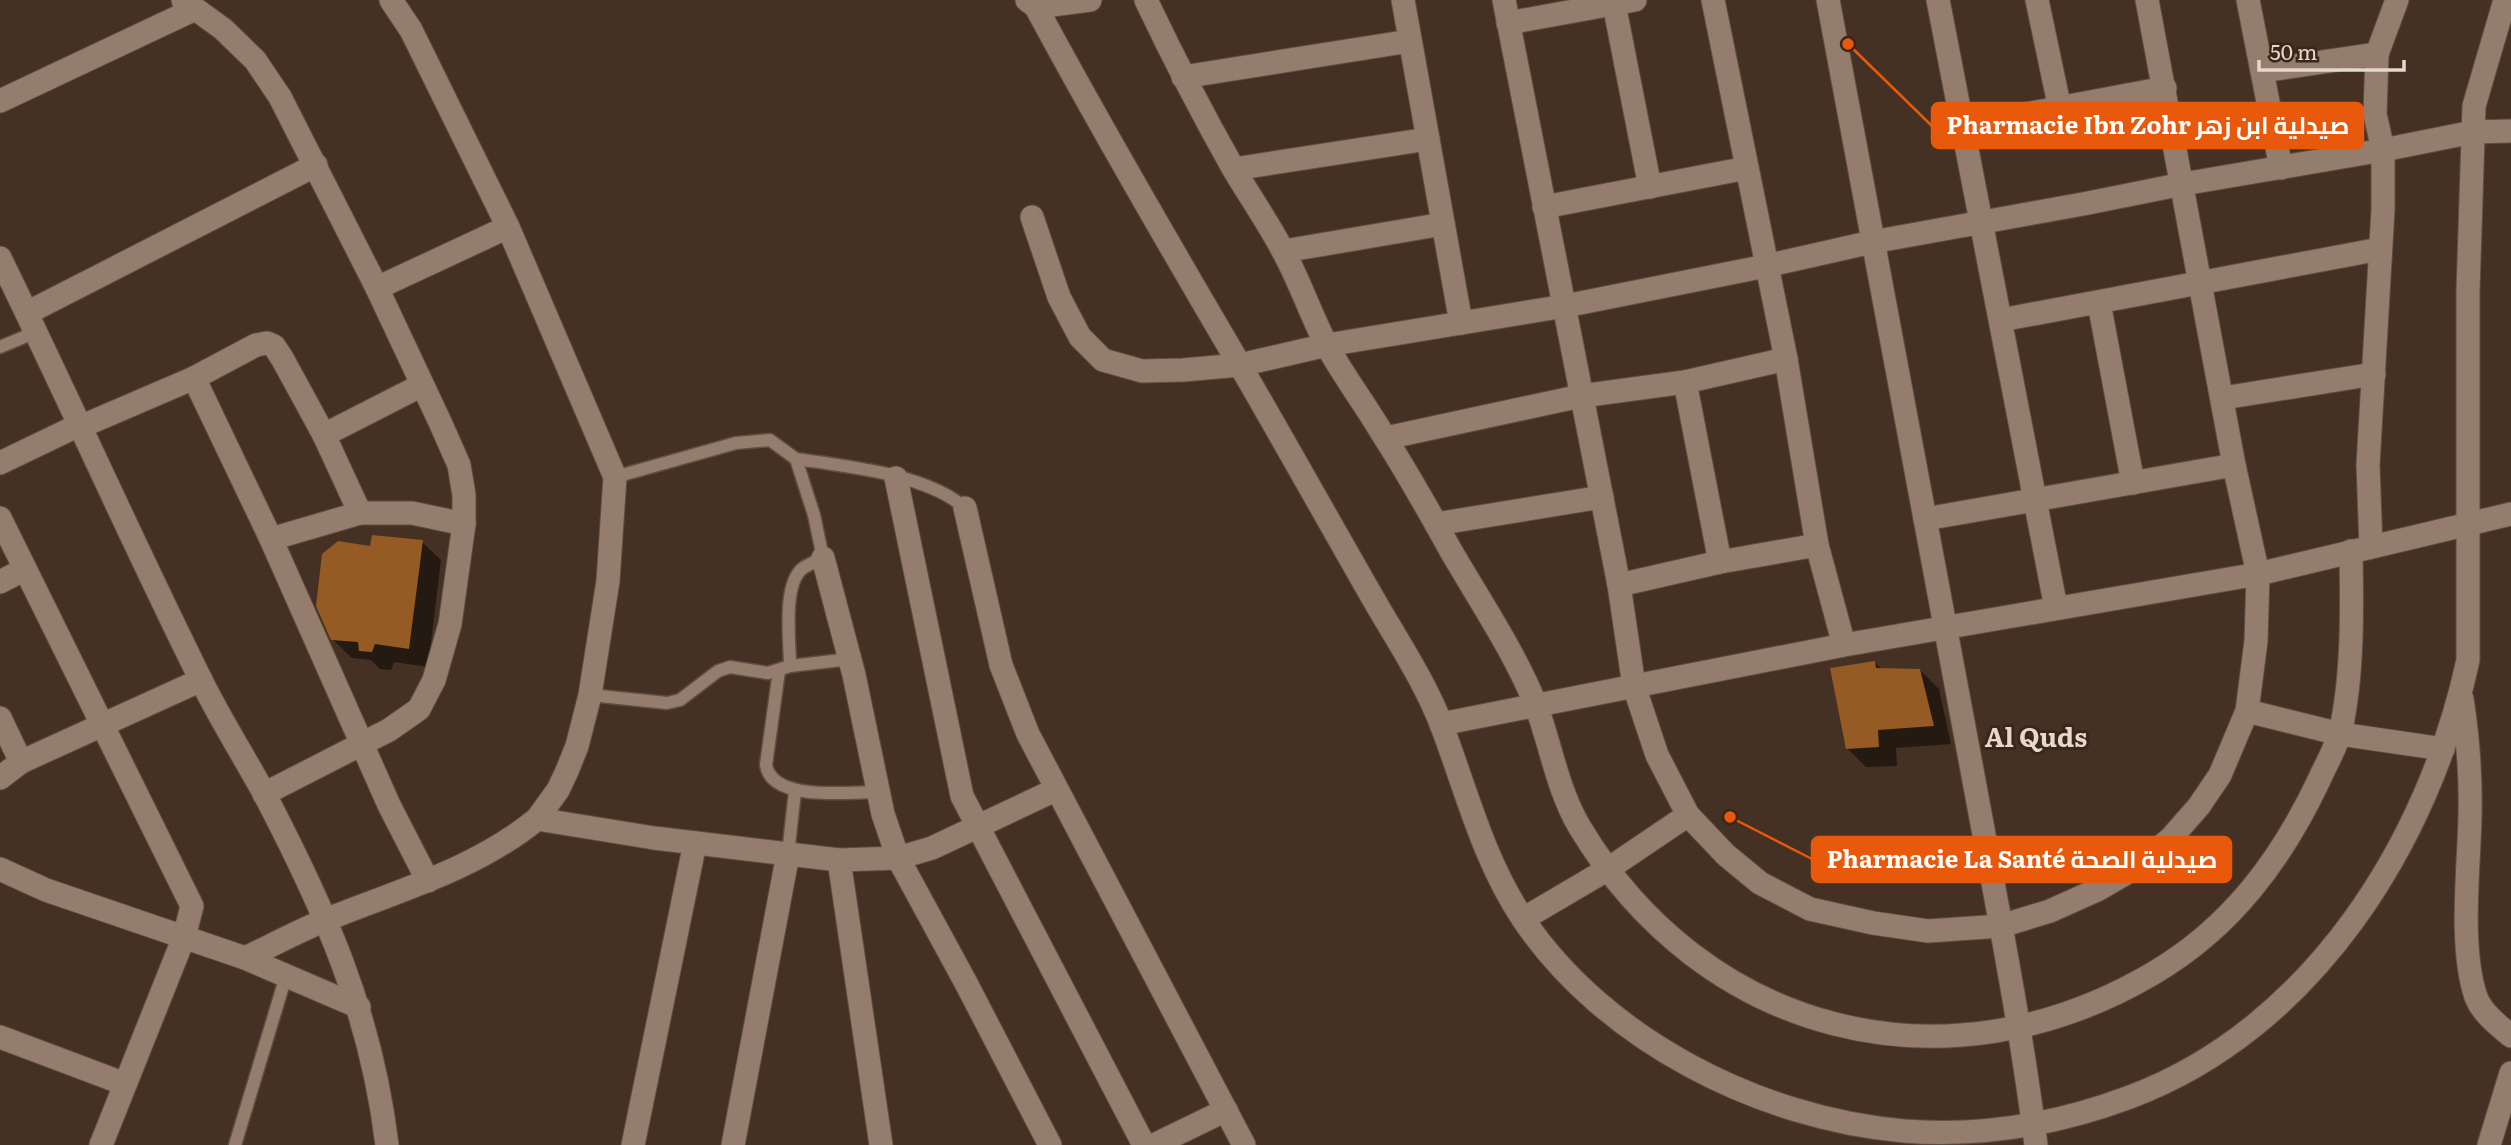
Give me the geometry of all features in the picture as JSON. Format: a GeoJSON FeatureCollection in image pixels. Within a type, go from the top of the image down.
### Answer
{"type":"FeatureCollection","features":[{"type":"Feature","properties":{"kind":"street"},"geometry":{"type":"LineString","coordinates":[[245,958],[326,920],[428,881],[495,850],[537,819],[553,798],[577,746],[590,695],[608,581],[615,477],[508,228],[411,30],[391,0]]}},
{"type":"Feature","properties":{"kind":"street"},"geometry":{"type":"LineString","coordinates":[[1090,0],[1031,3],[1408,659],[1441,724],[1480,834],[1501,881],[1523,919],[1564,969],[1597,1001],[1651,1044],[1696,1069],[1801,1111],[1853,1124],[1902,1131],[2035,1135],[2154,1088],[2229,1044],[2296,988],[2334,946],[2369,900],[2413,819],[2442,749],[2461,692],[2468,660],[2468,291],[2474,106],[2505,0]]}},
{"type":"Feature","properties":{"kind":"street"},"geometry":{"type":"LineString","coordinates":[[1146,0],[1182,77],[1284,251],[1327,345],[1386,438],[1508,650],[1536,705],[1562,787],[1577,822],[1608,869],[1665,930],[1720,975],[1761,997],[1844,1028],[1892,1036],[1944,1037],[2018,1027],[2062,1017],[2132,986],[2161,969],[2226,918],[2259,883],[2304,813],[2340,734],[2361,549],[2374,374],[2383,210],[2383,150],[2375,114],[2378,54],[2397,0]]}},
{"type":"Feature","properties":{"kind":"street"},"geometry":{"type":"LineString","coordinates":[[1403,0],[1461,323]]}},
{"type":"Feature","properties":{"kind":"street"},"geometry":{"type":"LineString","coordinates":[[1504,0],[1619,585],[1634,686],[1657,755],[1688,815],[1726,855],[1760,883],[1810,909],[1873,923],[1928,930],[2001,926],[2050,911],[2099,889],[2136,868],[2171,838],[2199,806],[2220,775],[2247,711],[2256,641],[2258,574],[2234,465],[2147,0]]}},
{"type":"Feature","properties":{"kind":"street"},"geometry":{"type":"LineString","coordinates":[[1713,0],[1786,359],[1817,545],[1844,645]]}},
{"type":"Feature","properties":{"kind":"street"},"geometry":{"type":"LineString","coordinates":[[1828,0],[1947,627],[2001,926],[2035,1135]]}},
{"type":"Feature","properties":{"kind":"street"},"geometry":{"type":"LineString","coordinates":[[1938,0],[2056,608]]}},
{"type":"Feature","properties":{"kind":"street"},"geometry":{"type":"LineString","coordinates":[[2037,0],[2060,109]]}},
{"type":"Feature","properties":{"kind":"street"},"geometry":{"type":"LineString","coordinates":[[2248,0],[2281,168]]}},
{"type":"Feature","properties":{"kind":"street"},"geometry":{"type":"LineString","coordinates":[[1508,23],[1624,2],[1650,187]]}},
{"type":"Feature","properties":{"kind":"street"},"geometry":{"type":"LineString","coordinates":[[0,102],[189,4],[223,29],[255,60],[280,97],[377,288],[459,465],[464,495],[464,524],[450,624],[434,680],[419,709],[389,730],[264,794]]}},
{"type":"Feature","properties":{"kind":"street"},"geometry":{"type":"LineString","coordinates":[[1182,77],[1410,41]]}},
{"type":"Feature","properties":{"kind":"street"},"geometry":{"type":"LineString","coordinates":[[2262,71],[2378,54]]}},
{"type":"Feature","properties":{"kind":"street"},"geometry":{"type":"LineString","coordinates":[[1962,126],[2165,88]]}},
{"type":"Feature","properties":{"kind":"street"},"geometry":{"type":"LineString","coordinates":[[1032,217],[1059,297],[1080,338],[1103,359],[1142,370],[1240,365],[1327,345],[1565,306],[1872,242],[2183,184],[2473,132],[2511,131]]}},
{"type":"Feature","properties":{"kind":"street"},"geometry":{"type":"LineString","coordinates":[[1234,169],[1428,139]]}},
{"type":"Feature","properties":{"kind":"street"},"geometry":{"type":"LineString","coordinates":[[31,322],[316,165]]}},
{"type":"Feature","properties":{"kind":"street"},"geometry":{"type":"LineString","coordinates":[[1544,207],[1747,168]]}},
{"type":"Feature","properties":{"kind":"street"},"geometry":{"type":"LineString","coordinates":[[1284,251],[1443,224]]}},
{"type":"Feature","properties":{"kind":"street"},"geometry":{"type":"LineString","coordinates":[[377,288],[508,228]]}},
{"type":"Feature","properties":{"kind":"street"},"geometry":{"type":"LineString","coordinates":[[2001,320],[2380,249]]}},
{"type":"Feature","properties":{"kind":"street"},"geometry":{"type":"LineString","coordinates":[[0,258],[201,680],[264,794],[326,920],[359,1007],[377,1078],[387,1145]]}},
{"type":"Feature","properties":{"kind":"street"},"geometry":{"type":"LineString","coordinates":[[2099,303],[2133,483]]}},
{"type":"Feature","properties":{"kind":"street"},"geometry":{"type":"LineString","coordinates":[[0,463],[79,426],[194,378],[256,345],[267,343],[274,346],[324,435],[359,513]]}},
{"type":"Feature","properties":{"kind":"street"},"geometry":{"type":"LineString","coordinates":[[1386,438],[1580,396],[1685,382],[1786,359]]}},
{"type":"Feature","properties":{"kind":"street"},"geometry":{"type":"LineString","coordinates":[[2223,398],[2374,374]]}},
{"type":"Feature","properties":{"kind":"street"},"geometry":{"type":"LineString","coordinates":[[194,378],[271,538],[360,743],[428,881]]}},
{"type":"Feature","properties":{"kind":"street"},"geometry":{"type":"LineString","coordinates":[[1685,382],[1720,562]]}},
{"type":"Feature","properties":{"kind":"street"},"geometry":{"type":"LineString","coordinates":[[324,435],[422,385]]}},
{"type":"Feature","properties":{"kind":"street"},"geometry":{"type":"LineString","coordinates":[[1925,519],[2234,465]]}},
{"type":"Feature","properties":{"kind":"street"},"geometry":{"type":"LineString","coordinates":[[896,478],[957,780],[966,805],[1144,1145]]}},
{"type":"Feature","properties":{"kind":"street"},"geometry":{"type":"LineString","coordinates":[[1436,524],[1602,497]]}},
{"type":"Feature","properties":{"kind":"street"},"geometry":{"type":"LineString","coordinates":[[965,508],[1000,665],[1028,734],[1055,790],[1244,1145]]}},
{"type":"Feature","properties":{"kind":"street"},"geometry":{"type":"LineString","coordinates":[[271,538],[359,513],[412,513],[464,524]]}},
{"type":"Feature","properties":{"kind":"street"},"geometry":{"type":"LineString","coordinates":[[1441,724],[1844,645],[2258,574],[2511,514]]}},
{"type":"Feature","properties":{"kind":"street"},"geometry":{"type":"LineString","coordinates":[[0,518],[190,900],[192,913],[184,937],[101,1145]]}},
{"type":"Feature","properties":{"kind":"street"},"geometry":{"type":"LineString","coordinates":[[1619,585],[1720,562],[1817,545]]}},
{"type":"Feature","properties":{"kind":"street"},"geometry":{"type":"LineString","coordinates":[[823,558],[850,659],[877,792],[898,858],[1050,1145]]}},
{"type":"Feature","properties":{"kind":"street"},"geometry":{"type":"LineString","coordinates":[[0,582],[25,569]]}},
{"type":"Feature","properties":{"kind":"street"},"geometry":{"type":"LineString","coordinates":[[0,778],[21,762],[201,680]]}},
{"type":"Feature","properties":{"kind":"street"},"geometry":{"type":"LineString","coordinates":[[2461,692],[2469,744],[2467,924],[2472,974],[2476,998],[2481,1006],[2511,1036]]}},
{"type":"Feature","properties":{"kind":"street"},"geometry":{"type":"LineString","coordinates":[[2247,711],[2340,734],[2442,749]]}},
{"type":"Feature","properties":{"kind":"street"},"geometry":{"type":"LineString","coordinates":[[0,718],[21,762]]}},
{"type":"Feature","properties":{"kind":"street"},"geometry":{"type":"LineString","coordinates":[[537,819],[695,844],[788,855],[839,860],[898,858],[932,848],[1055,790]]}},
{"type":"Feature","properties":{"kind":"street"},"geometry":{"type":"LineString","coordinates":[[1523,919],[1608,869],[1688,815]]}},
{"type":"Feature","properties":{"kind":"street"},"geometry":{"type":"LineString","coordinates":[[633,1145],[695,844]]}},
{"type":"Feature","properties":{"kind":"street"},"geometry":{"type":"LineString","coordinates":[[733,1145],[788,855]]}},
{"type":"Feature","properties":{"kind":"street"},"geometry":{"type":"LineString","coordinates":[[839,860],[881,1145]]}},
{"type":"Feature","properties":{"kind":"street"},"geometry":{"type":"LineString","coordinates":[[0,870],[46,890],[245,958],[359,1007]]}},
{"type":"Feature","properties":{"kind":"street"},"geometry":{"type":"LineString","coordinates":[[0,1037],[125,1084]]}},
{"type":"Feature","properties":{"kind":"street"},"geometry":{"type":"LineString","coordinates":[[2489,1145],[2505,1109],[2510,1080]]}},
{"type":"Feature","properties":{"kind":"street"},"geometry":{"type":"LineString","coordinates":[[1154,1145],[1226,1110]]}},
{"type":"Feature","properties":{"kind":"lane"},"geometry":{"type":"LineString","coordinates":[[0,347],[31,322]]}},
{"type":"Feature","properties":{"kind":"lane"},"geometry":{"type":"LineString","coordinates":[[615,477],[736,443],[769,440],[796,459],[864,469],[896,478],[949,496],[965,508]]}},
{"type":"Feature","properties":{"kind":"lane"},"geometry":{"type":"LineString","coordinates":[[796,459],[814,515],[823,558],[802,569],[793,580],[785,668],[766,765],[768,775],[795,791],[877,792]]}},
{"type":"Feature","properties":{"kind":"lane"},"geometry":{"type":"LineString","coordinates":[[590,695],[667,703],[680,700],[718,671],[730,667],[768,673],[850,659]]}},
{"type":"Feature","properties":{"kind":"lane"},"geometry":{"type":"LineString","coordinates":[[788,855],[795,791]]}},
{"type":"Feature","properties":{"kind":"lane"},"geometry":{"type":"LineString","coordinates":[[235,1145],[286,976]]}},
{"type":"Feature","properties":{"kind":"building"},"geometry":{"type":"Polygon","coordinates":[[[372,535],[423,540],[409,649],[375,644],[372,652],[359,651],[358,642],[331,640],[316,606],[322,554],[338,541],[370,546],[372,535]]]}},
{"type":"Feature","properties":{"kind":"building"},"geometry":{"type":"Polygon","coordinates":[[[1875,661],[1876,668],[1920,669],[1934,726],[1878,730],[1879,747],[1846,749],[1830,668],[1875,661]]]}},
{"type":"Feature","properties":{"kind":"place","name":"Pharmacie Ibn Zohr صيدلية ابن زهر"},"geometry":{"type":"Point","coordinates":[1848,44]}},
{"type":"Feature","properties":{"kind":"place","name":"Pharmacie La Santé صيدلية الصحة"},"geometry":{"type":"Point","coordinates":[1730,817]}},
{"type":"Feature","properties":{"kind":"district","name":"Al Quds"},"geometry":{"type":"Point","coordinates":[2036,735]}}]}
